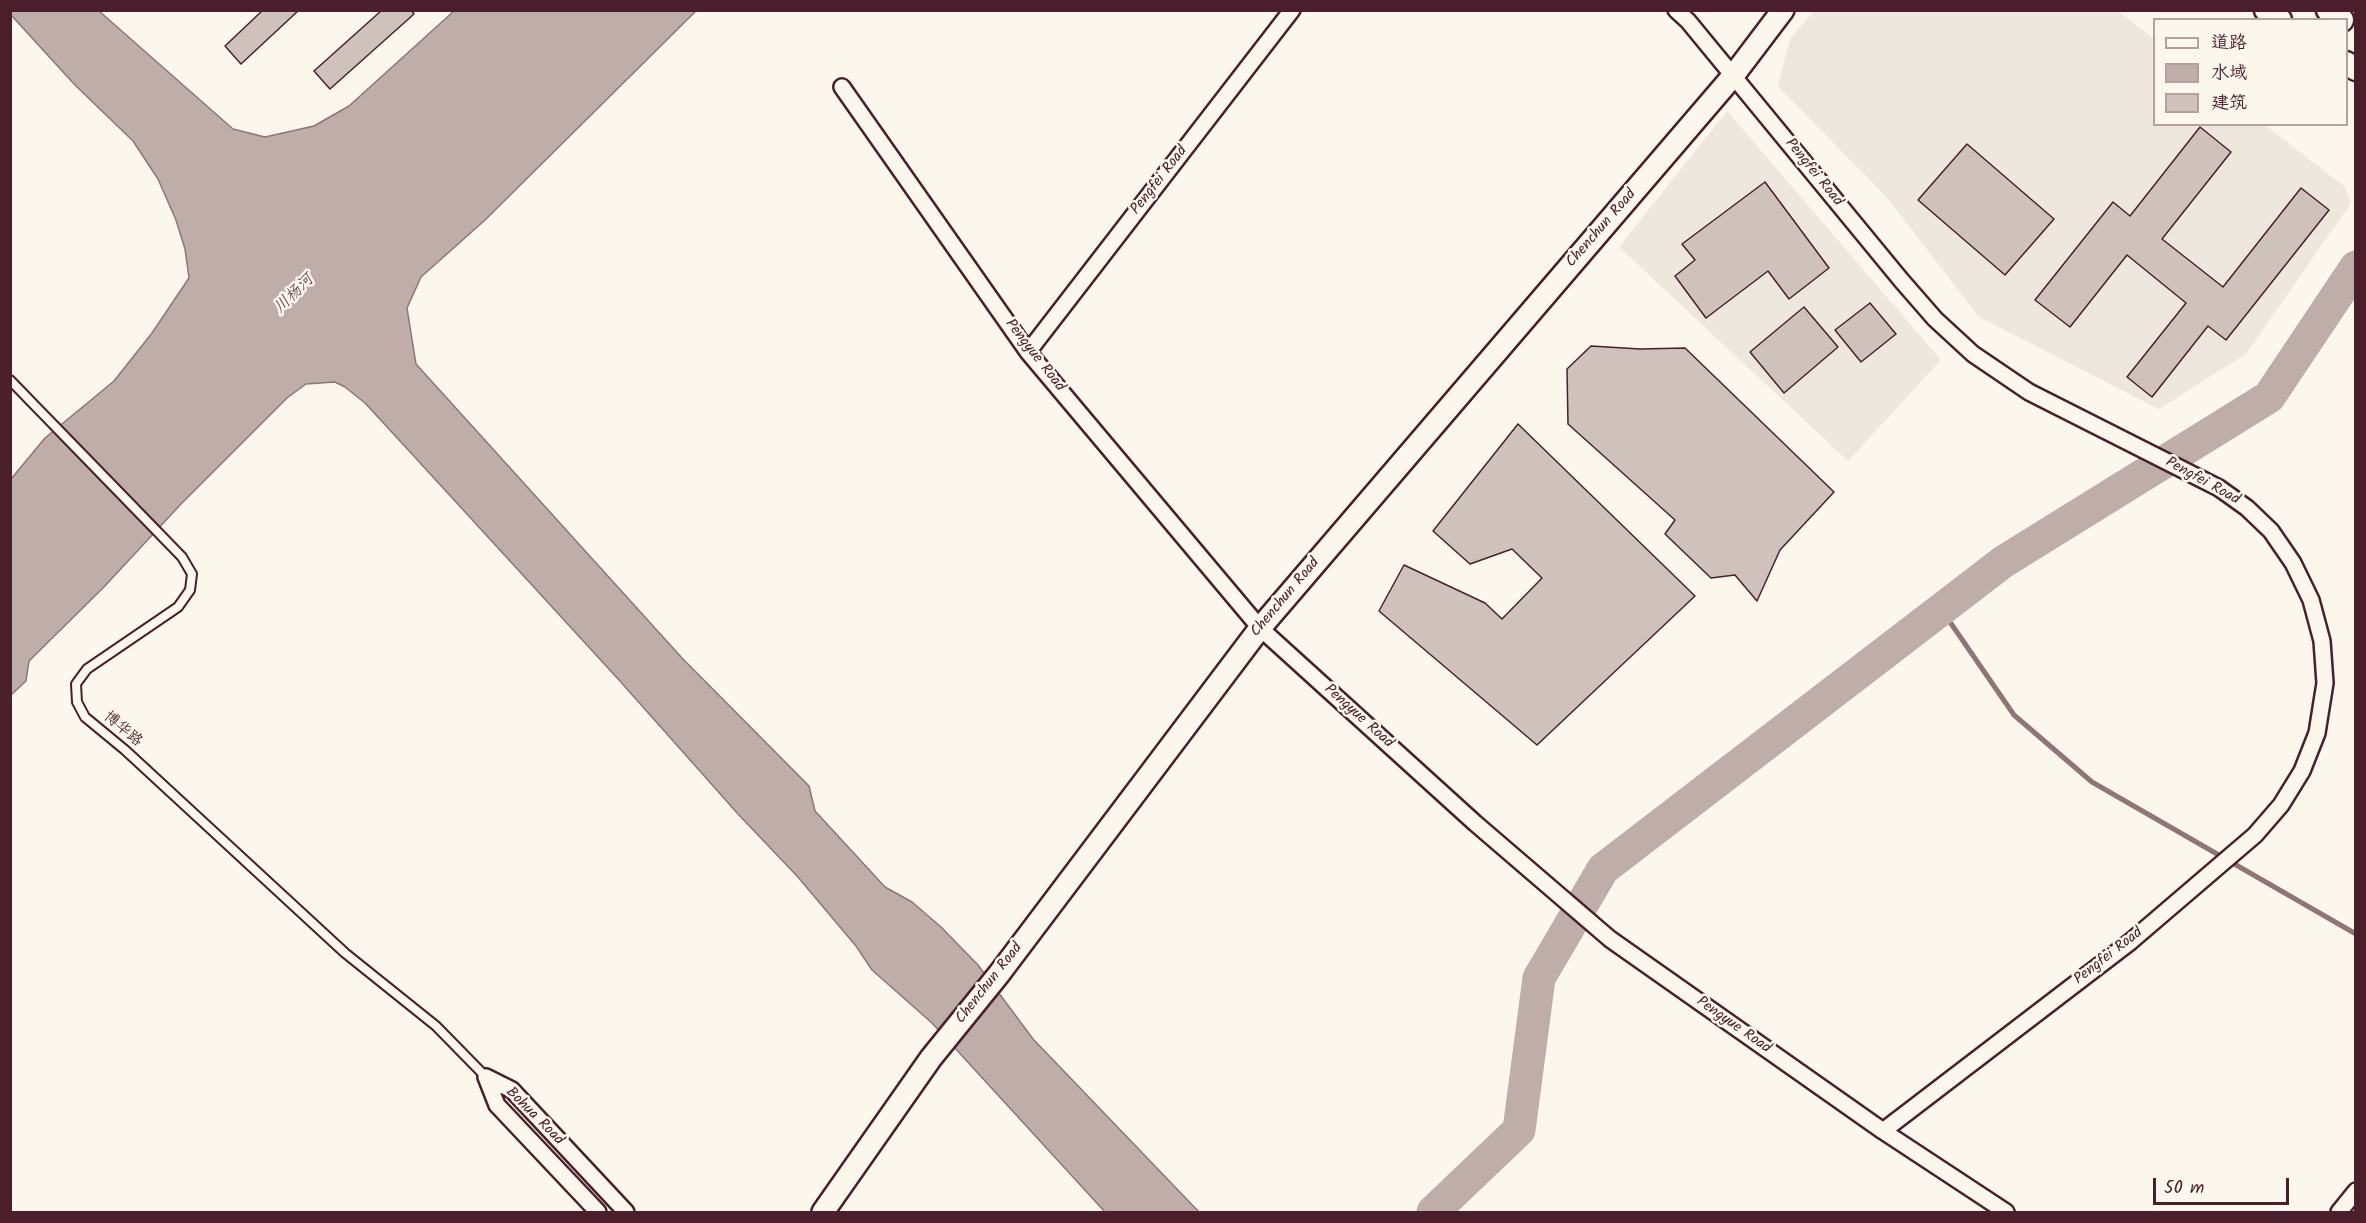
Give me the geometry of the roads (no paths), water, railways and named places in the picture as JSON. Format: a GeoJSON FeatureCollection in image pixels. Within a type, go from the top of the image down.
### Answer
{"type":"FeatureCollection","features":[{"type":"Feature","properties":{"kind":"street","name":"Pengfei Road"},"geometry":{"type":"LineString","coordinates":[[1028,351],[1292,10]]}},
{"type":"Feature","properties":{"kind":"street","name":"Pengfei Road"},"geometry":{"type":"LineString","coordinates":[[1676,10],[1688,21],[1901,280],[1935,319],[1973,354],[2029,392],[2219,488],[2247,508],[2271,531],[2293,563],[2311,600],[2322,641],[2325,683],[2317,733],[2302,771],[2281,805],[2255,835],[2130,942],[1883,1131]]}},
{"type":"Feature","properties":{"kind":"street","name":"Chenchun Road"},"geometry":{"type":"LineString","coordinates":[[823,1212],[931,1058],[999,974],[1260,628],[1733,76],[1783,10]]}},
{"type":"Feature","properties":{"kind":"street","name":"Pengyue Road"},"geometry":{"type":"LineString","coordinates":[[842,87],[1028,351],[1260,628],[1521,863],[1610,939],[1883,1131],[2006,1212]]}},
{"type":"Feature","properties":{"kind":"street","name":"Bohua Road"},"geometry":{"type":"LineString","coordinates":[[486,1077],[497,1104],[598,1212]]}},
{"type":"Feature","properties":{"kind":"street","name":"Bohua Road"},"geometry":{"type":"LineString","coordinates":[[486,1077],[512,1090],[626,1212]]}},
{"type":"Feature","properties":{"kind":"street"},"geometry":{"type":"LineString","coordinates":[[2338,1212],[2355,1191]]}},
{"type":"Feature","properties":{"kind":"lane","name":"博华路"},"geometry":{"type":"LineString","coordinates":[[10,380],[182,557],[192,574],[190,590],[178,607],[87,669],[76,684],[77,702],[85,717],[125,750],[345,953],[436,1026],[486,1077]]}},
{"type":"Feature","properties":{"kind":"water","name":"川杨河"},"geometry":{"type":"Polygon","coordinates":[[[11,11],[99,11],[233,129],[265,137],[314,126],[349,106],[454,11],[696,11],[484,221],[421,277],[407,308],[416,364],[682,658],[809,786],[815,811],[885,887],[912,902],[941,927],[978,965],[1033,1039],[1199,1212],[1105,1212],[932,1023],[872,970],[856,946],[797,876],[365,403],[335,382],[306,384],[287,398],[29,661],[26,681],[11,695],[11,479],[45,438],[114,381],[152,333],[189,278],[185,249],[176,220],[158,179],[133,141],[75,85],[11,15],[11,11]]]}},
{"type":"Feature","properties":{"kind":"waterway"},"geometry":{"type":"LineString","coordinates":[[1433,1212],[1519,1130],[1539,978],[1603,869],[2003,562],[2269,397],[2356,267]]}},
{"type":"Feature","properties":{"kind":"waterway"},"geometry":{"type":"LineString","coordinates":[[1941,609],[2014,715],[2092,782],[2356,934]]}}]}
